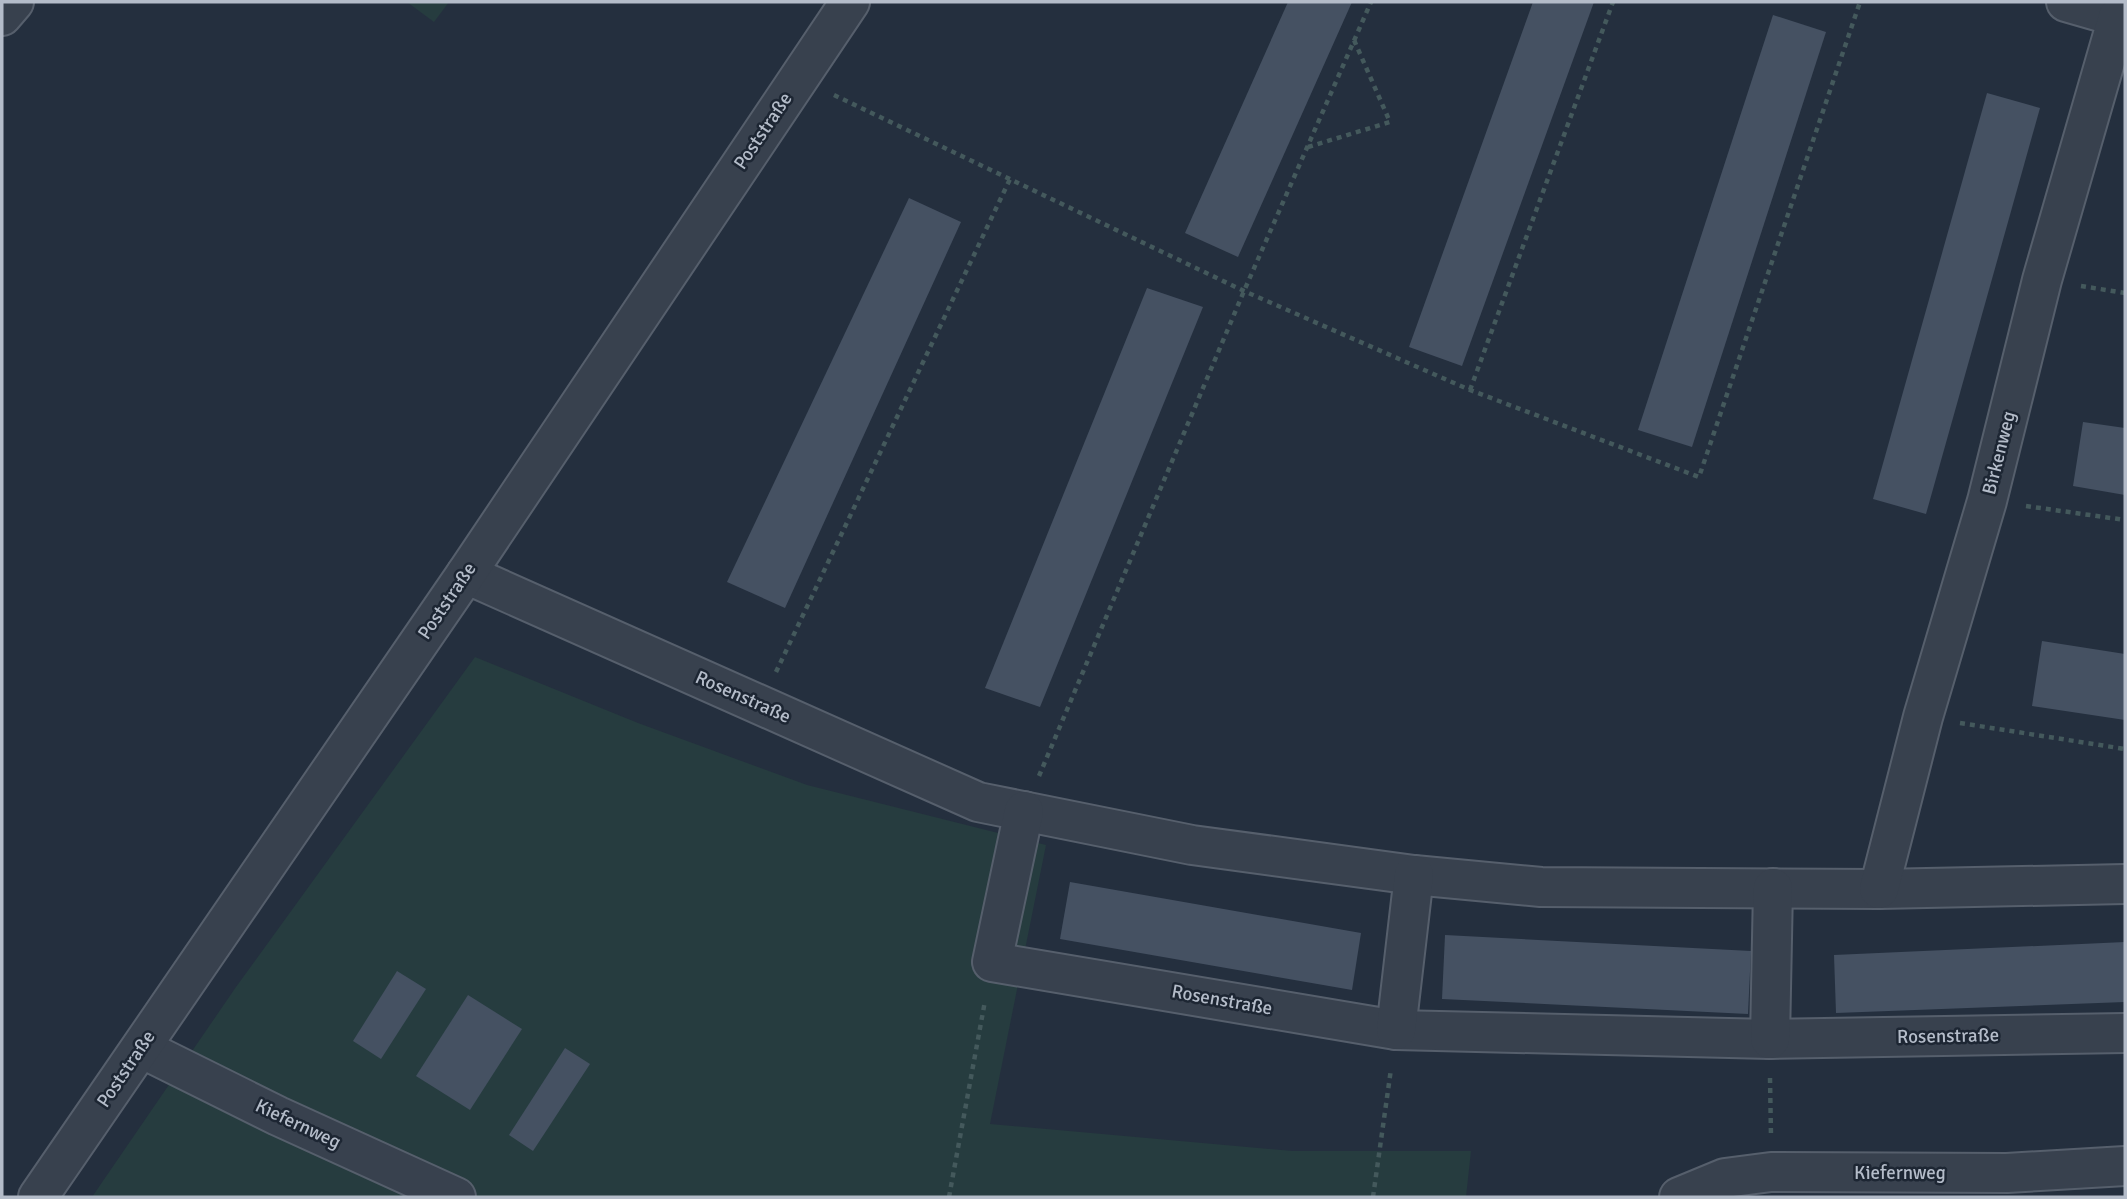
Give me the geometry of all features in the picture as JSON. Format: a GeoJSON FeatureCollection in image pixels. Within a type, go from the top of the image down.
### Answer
{"type":"FeatureCollection","features":[{"type":"Feature","properties":{"kind":"street"},"geometry":{"type":"LineString","coordinates":[[2,16],[14,2]]}},
{"type":"Feature","properties":{"kind":"street","name":"Poststraße"},"geometry":{"type":"LineString","coordinates":[[38,1197],[466,574],[850,2]]}},
{"type":"Feature","properties":{"kind":"street"},"geometry":{"type":"LineString","coordinates":[[2066,2],[2121,18]]}},
{"type":"Feature","properties":{"kind":"street","name":"Birkenweg"},"geometry":{"type":"LineString","coordinates":[[1879,889],[1923,717],[1987,501],[2042,280],[2121,18]]}},
{"type":"Feature","properties":{"kind":"street","name":"Rosenstraße"},"geometry":{"type":"LineString","coordinates":[[466,574],[978,802],[1192,845],[1414,875],[1541,887],[1879,889],[2125,884]]}},
{"type":"Feature","properties":{"kind":"street"},"geometry":{"type":"LineString","coordinates":[[992,962],[1024,811]]}},
{"type":"Feature","properties":{"kind":"street"},"geometry":{"type":"LineString","coordinates":[[1396,1030],[1414,875]]}},
{"type":"Feature","properties":{"kind":"street"},"geometry":{"type":"LineString","coordinates":[[1770,1039],[1773,888]]}},
{"type":"Feature","properties":{"kind":"street","name":"Rosenstraße"},"geometry":{"type":"LineString","coordinates":[[992,962],[1396,1030],[1770,1039],[2125,1033]]}},
{"type":"Feature","properties":{"kind":"street","name":"Kiefernweg"},"geometry":{"type":"LineString","coordinates":[[141,1048],[278,1116],[456,1197]]}},
{"type":"Feature","properties":{"kind":"street","name":"Kiefernweg"},"geometry":{"type":"LineString","coordinates":[[1679,1197],[1725,1178],[1771,1172],[2007,1173],[2125,1166]]}},
{"type":"Feature","properties":{"kind":"path"},"geometry":{"type":"LineString","coordinates":[[1024,811],[1244,291],[1371,2]]}},
{"type":"Feature","properties":{"kind":"path"},"geometry":{"type":"LineString","coordinates":[[1469,390],[1613,2]]}},
{"type":"Feature","properties":{"kind":"path"},"geometry":{"type":"LineString","coordinates":[[799,78],[1244,291],[1469,390],[1699,477],[1860,2]]}},
{"type":"Feature","properties":{"kind":"path"},"geometry":{"type":"LineString","coordinates":[[1307,148],[1390,122],[1354,40]]}},
{"type":"Feature","properties":{"kind":"path"},"geometry":{"type":"LineString","coordinates":[[761,705],[1010,179]]}},
{"type":"Feature","properties":{"kind":"path"},"geometry":{"type":"LineString","coordinates":[[1987,501],[2125,520]]}},
{"type":"Feature","properties":{"kind":"path"},"geometry":{"type":"LineString","coordinates":[[1923,717],[2125,749]]}},
{"type":"Feature","properties":{"kind":"path"},"geometry":{"type":"LineString","coordinates":[[949,1197],[992,962]]}},
{"type":"Feature","properties":{"kind":"path"},"geometry":{"type":"LineString","coordinates":[[1373,1197],[1396,1030]]}},
{"type":"Feature","properties":{"kind":"path"},"geometry":{"type":"LineString","coordinates":[[1770,1039],[1771,1172]]}},
{"type":"Feature","properties":{"kind":"green space"},"geometry":{"type":"Polygon","coordinates":[[[407,2],[449,2],[434,22],[407,2]]]}},
{"type":"Feature","properties":{"kind":"green space"},"geometry":{"type":"Polygon","coordinates":[[[475,657],[638,723],[807,785],[1046,845],[990,1124],[1293,1151],[1471,1151],[1466,1197],[92,1197],[236,987],[475,657]]]}},
{"type":"Feature","properties":{"kind":"building"},"geometry":{"type":"Polygon","coordinates":[[[1288,2],[1352,2],[1238,257],[1185,233],[1288,2]]]}},
{"type":"Feature","properties":{"kind":"building"},"geometry":{"type":"Polygon","coordinates":[[[1533,2],[1594,2],[1462,366],[1409,347],[1533,2]]]}},
{"type":"Feature","properties":{"kind":"building"},"geometry":{"type":"Polygon","coordinates":[[[1773,15],[1826,32],[1692,447],[1638,430],[1773,15]]]}},
{"type":"Feature","properties":{"kind":"building"},"geometry":{"type":"Polygon","coordinates":[[[1987,93],[2040,108],[1926,514],[1873,499],[1987,93]]]}},
{"type":"Feature","properties":{"kind":"building"},"geometry":{"type":"Polygon","coordinates":[[[909,198],[961,222],[785,608],[727,582],[909,198]]]}},
{"type":"Feature","properties":{"kind":"building"},"geometry":{"type":"Polygon","coordinates":[[[1147,288],[1203,307],[1040,707],[985,688],[1147,288]]]}},
{"type":"Feature","properties":{"kind":"building"},"geometry":{"type":"Polygon","coordinates":[[[2083,422],[2125,428],[2125,495],[2073,486],[2083,422]]]}},
{"type":"Feature","properties":{"kind":"building"},"geometry":{"type":"Polygon","coordinates":[[[2042,641],[2125,654],[2125,720],[2032,706],[2042,641]]]}},
{"type":"Feature","properties":{"kind":"building"},"geometry":{"type":"Polygon","coordinates":[[[1070,882],[1361,933],[1352,990],[1060,939],[1070,882]]]}},
{"type":"Feature","properties":{"kind":"building"},"geometry":{"type":"Polygon","coordinates":[[[1445,935],[1751,951],[1748,1014],[1442,999],[1445,935]]]}},
{"type":"Feature","properties":{"kind":"building"},"geometry":{"type":"Polygon","coordinates":[[[2125,942],[2125,1002],[1836,1013],[1834,955],[2125,942]]]}},
{"type":"Feature","properties":{"kind":"building"},"geometry":{"type":"Polygon","coordinates":[[[397,971],[426,989],[381,1059],[353,1041],[397,971]]]}},
{"type":"Feature","properties":{"kind":"building"},"geometry":{"type":"Polygon","coordinates":[[[468,995],[522,1029],[470,1110],[416,1076],[468,995]]]}},
{"type":"Feature","properties":{"kind":"building"},"geometry":{"type":"Polygon","coordinates":[[[565,1048],[590,1064],[533,1151],[509,1135],[565,1048]]]}}]}
